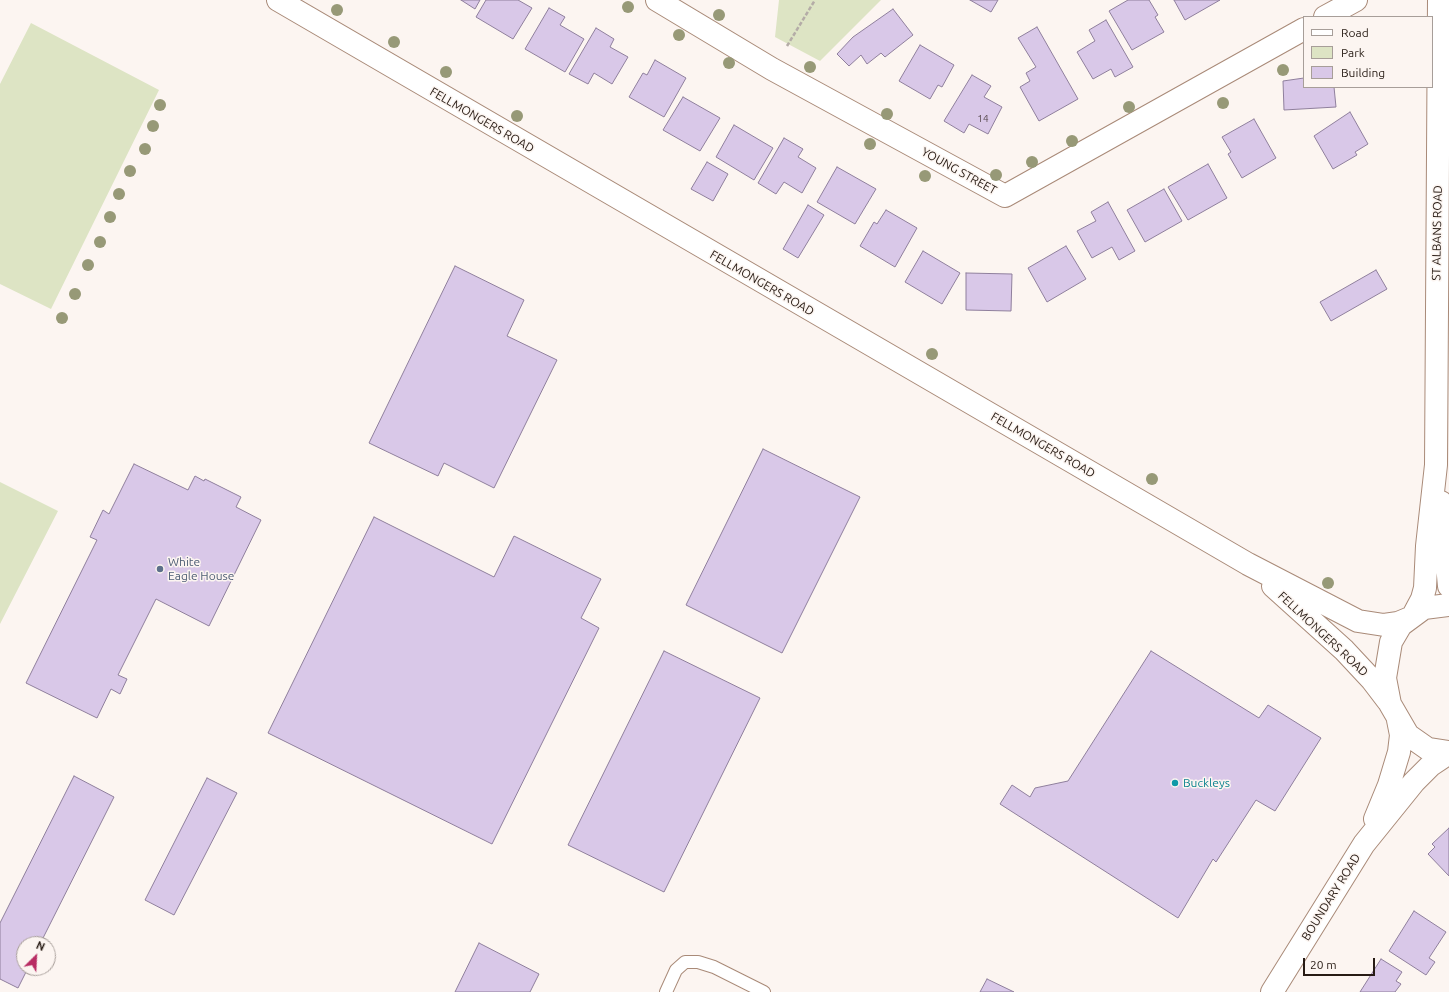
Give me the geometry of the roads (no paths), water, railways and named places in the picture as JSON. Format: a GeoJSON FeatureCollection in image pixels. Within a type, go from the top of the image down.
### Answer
{"type":"FeatureCollection","features":[{"type":"Feature","properties":{"kind":"street","name":"FELLMONGERS ROAD"},"geometry":{"type":"LineString","coordinates":[[278,0],[1248,564],[1358,621],[1384,625],[1398,623],[1428,607],[1449,605]]}},
{"type":"Feature","properties":{"kind":"street","name":"YOUNG STREET"},"geometry":{"type":"LineString","coordinates":[[656,0],[772,69],[1005,196],[1303,30]]}},
{"type":"Feature","properties":{"kind":"street"},"geometry":{"type":"LineString","coordinates":[[1327,16],[1356,0]]}},
{"type":"Feature","properties":{"kind":"street","name":"ST ALBANS ROAD"},"geometry":{"type":"LineString","coordinates":[[1412,616],[1422,599],[1425,588],[1427,546],[1436,465],[1442,364],[1439,0]]}},
{"type":"Feature","properties":{"kind":"street","name":"ST ALBANS ROAD"},"geometry":{"type":"LineString","coordinates":[[1436,465],[1449,586]]}},
{"type":"Feature","properties":{"kind":"street","name":"FELLMONGERS ROAD"},"geometry":{"type":"LineString","coordinates":[[1248,564],[1344,650],[1378,687],[1408,735],[1422,746],[1432,750],[1449,752]]}},
{"type":"Feature","properties":{"kind":"street"},"geometry":{"type":"LineString","coordinates":[[1396,714],[1385,686],[1387,659],[1395,634],[1412,616]]}},
{"type":"Feature","properties":{"kind":"street","name":"BOUNDARY ROAD"},"geometry":{"type":"LineString","coordinates":[[1364,844],[1396,765],[1401,740],[1396,714]]}},
{"type":"Feature","properties":{"kind":"street","name":"BOUNDARY ROAD"},"geometry":{"type":"LineString","coordinates":[[1272,992],[1364,844],[1414,782],[1435,762],[1449,752]]}},
{"type":"Feature","properties":{"kind":"lane"},"geometry":{"type":"LineString","coordinates":[[666,992],[676,970],[685,962],[698,962],[714,967],[764,992]]}},
{"type":"Feature","properties":{"kind":"place","name":"White Eagle House"},"geometry":{"type":"Point","coordinates":[160,569]}},
{"type":"Feature","properties":{"kind":"place","name":"Buckleys"},"geometry":{"type":"Point","coordinates":[1175,783]}}]}
